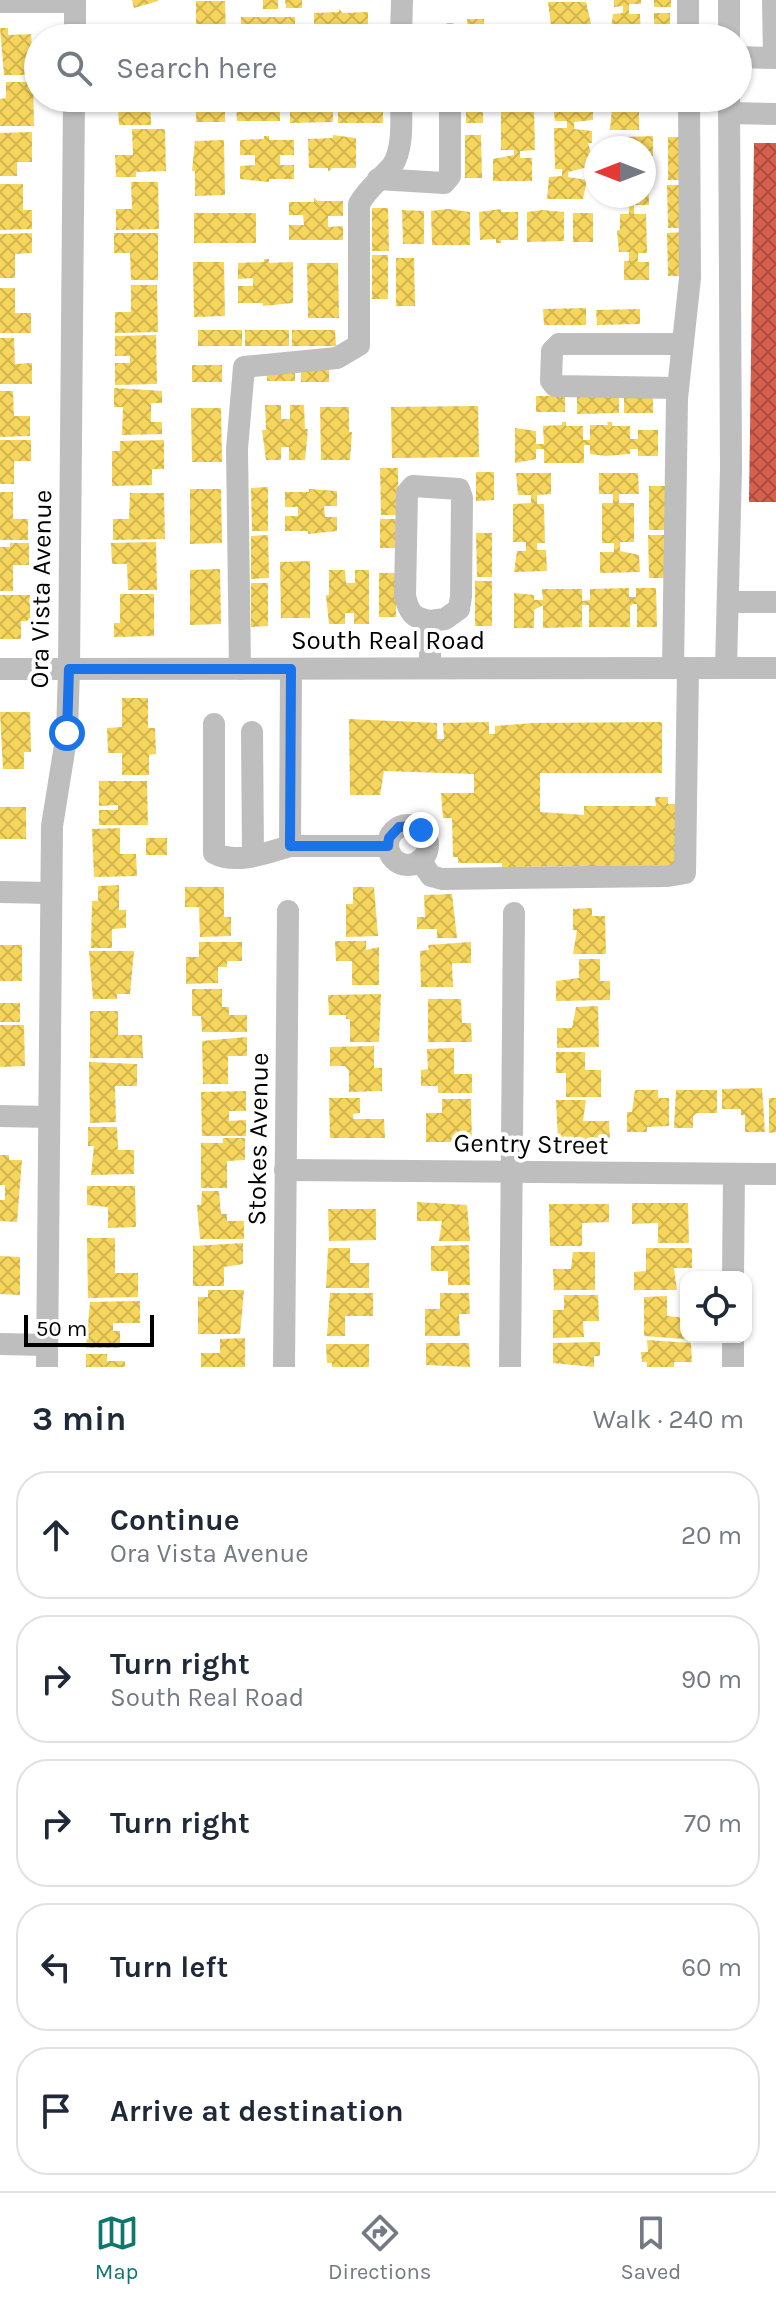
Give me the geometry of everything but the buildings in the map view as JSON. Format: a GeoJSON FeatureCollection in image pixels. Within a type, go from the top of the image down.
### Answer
{"type":"FeatureCollection","features":[{"type":"Feature","properties":{"kind":"street"},"geometry":{"type":"LineString","coordinates":[[401,24],[402,0]]}},
{"type":"Feature","properties":{"kind":"street"},"geometry":{"type":"LineString","coordinates":[[688,0],[688,24]]}},
{"type":"Feature","properties":{"kind":"street"},"geometry":{"type":"LineString","coordinates":[[729,0],[729,24]]}},
{"type":"Feature","properties":{"kind":"street"},"geometry":{"type":"LineString","coordinates":[[752,57],[775,58],[773,0]]}},
{"type":"Feature","properties":{"kind":"street"},"geometry":{"type":"LineString","coordinates":[[0,2],[75,2],[75,24]]}},
{"type":"Feature","properties":{"kind":"street"},"geometry":{"type":"LineString","coordinates":[[752,110],[776,114]]}},
{"type":"Feature","properties":{"kind":"street","name":"Ora Vista Avenue"},"geometry":{"type":"LineString","coordinates":[[47,1356],[53,812],[67,733],[69,669],[74,112]]}},
{"type":"Feature","properties":{"kind":"street"},"geometry":{"type":"LineString","coordinates":[[240,669],[237,449],[244,367],[337,358],[359,345],[359,204],[393,164],[400,136],[401,112]]}},
{"type":"Feature","properties":{"kind":"street"},"geometry":{"type":"LineString","coordinates":[[378,179],[444,183],[450,176],[450,112]]}},
{"type":"Feature","properties":{"kind":"street"},"geometry":{"type":"LineString","coordinates":[[420,860],[431,876],[442,879],[668,876],[685,873],[678,388],[690,278],[689,112]]}},
{"type":"Feature","properties":{"kind":"street"},"geometry":{"type":"LineString","coordinates":[[726,668],[729,112]]}},
{"type":"Feature","properties":{"kind":"street"},"geometry":{"type":"LineString","coordinates":[[678,388],[555,386],[551,381],[552,351],[559,344],[682,344]]}},
{"type":"Feature","properties":{"kind":"street"},"geometry":{"type":"LineString","coordinates":[[413,486],[459,489],[462,498],[459,609],[445,619],[430,621],[417,619],[409,611],[405,596],[407,493],[413,486]]}},
{"type":"Feature","properties":{"kind":"street"},"geometry":{"type":"LineString","coordinates":[[728,602],[776,602]]}},
{"type":"Feature","properties":{"kind":"street"},"geometry":{"type":"LineString","coordinates":[[430,621],[430,668]]}},
{"type":"Feature","properties":{"kind":"street","name":"South Real Road"},"geometry":{"type":"LineString","coordinates":[[0,669],[776,668]]}},
{"type":"Feature","properties":{"kind":"street"},"geometry":{"type":"LineString","coordinates":[[290,846],[291,669]]}},
{"type":"Feature","properties":{"kind":"street"},"geometry":{"type":"LineString","coordinates":[[214,724],[214,765],[202,791],[214,853],[222,858],[253,856],[290,846],[388,846]]}},
{"type":"Feature","properties":{"kind":"street"},"geometry":{"type":"LineString","coordinates":[[252,732],[253,856]]}},
{"type":"Feature","properties":{"kind":"street"},"geometry":{"type":"LineString","coordinates":[[214,765],[251,763]]}},
{"type":"Feature","properties":{"kind":"street"},"geometry":{"type":"LineString","coordinates":[[415,826],[421,830],[428,844],[420,860],[402,864],[390,854],[389,838],[399,827],[415,826]]}},
{"type":"Feature","properties":{"kind":"street"},"geometry":{"type":"LineString","coordinates":[[0,892],[51,893]]}},
{"type":"Feature","properties":{"kind":"street","name":"Stokes Avenue"},"geometry":{"type":"LineString","coordinates":[[284,1367],[288,911]]}},
{"type":"Feature","properties":{"kind":"street"},"geometry":{"type":"LineString","coordinates":[[510,1367],[514,913]]}},
{"type":"Feature","properties":{"kind":"street"},"geometry":{"type":"LineString","coordinates":[[0,1116],[49,1117]]}},
{"type":"Feature","properties":{"kind":"street","name":"Gentry Street"},"geometry":{"type":"LineString","coordinates":[[285,1170],[776,1174]]}},
{"type":"Feature","properties":{"kind":"street"},"geometry":{"type":"LineString","coordinates":[[733,1271],[734,1174]]}},
{"type":"Feature","properties":{"kind":"street"},"geometry":{"type":"LineString","coordinates":[[733,1343],[733,1367]]}},
{"type":"Feature","properties":{"kind":"street"},"geometry":{"type":"LineString","coordinates":[[0,1344],[47,1356]]}},
{"type":"Feature","properties":{"kind":"route"},"geometry":{"type":"LineString","coordinates":[[67,733],[69,669],[291,669],[290,846],[388,846],[389,838],[399,827],[415,826],[421,830]]}}]}
